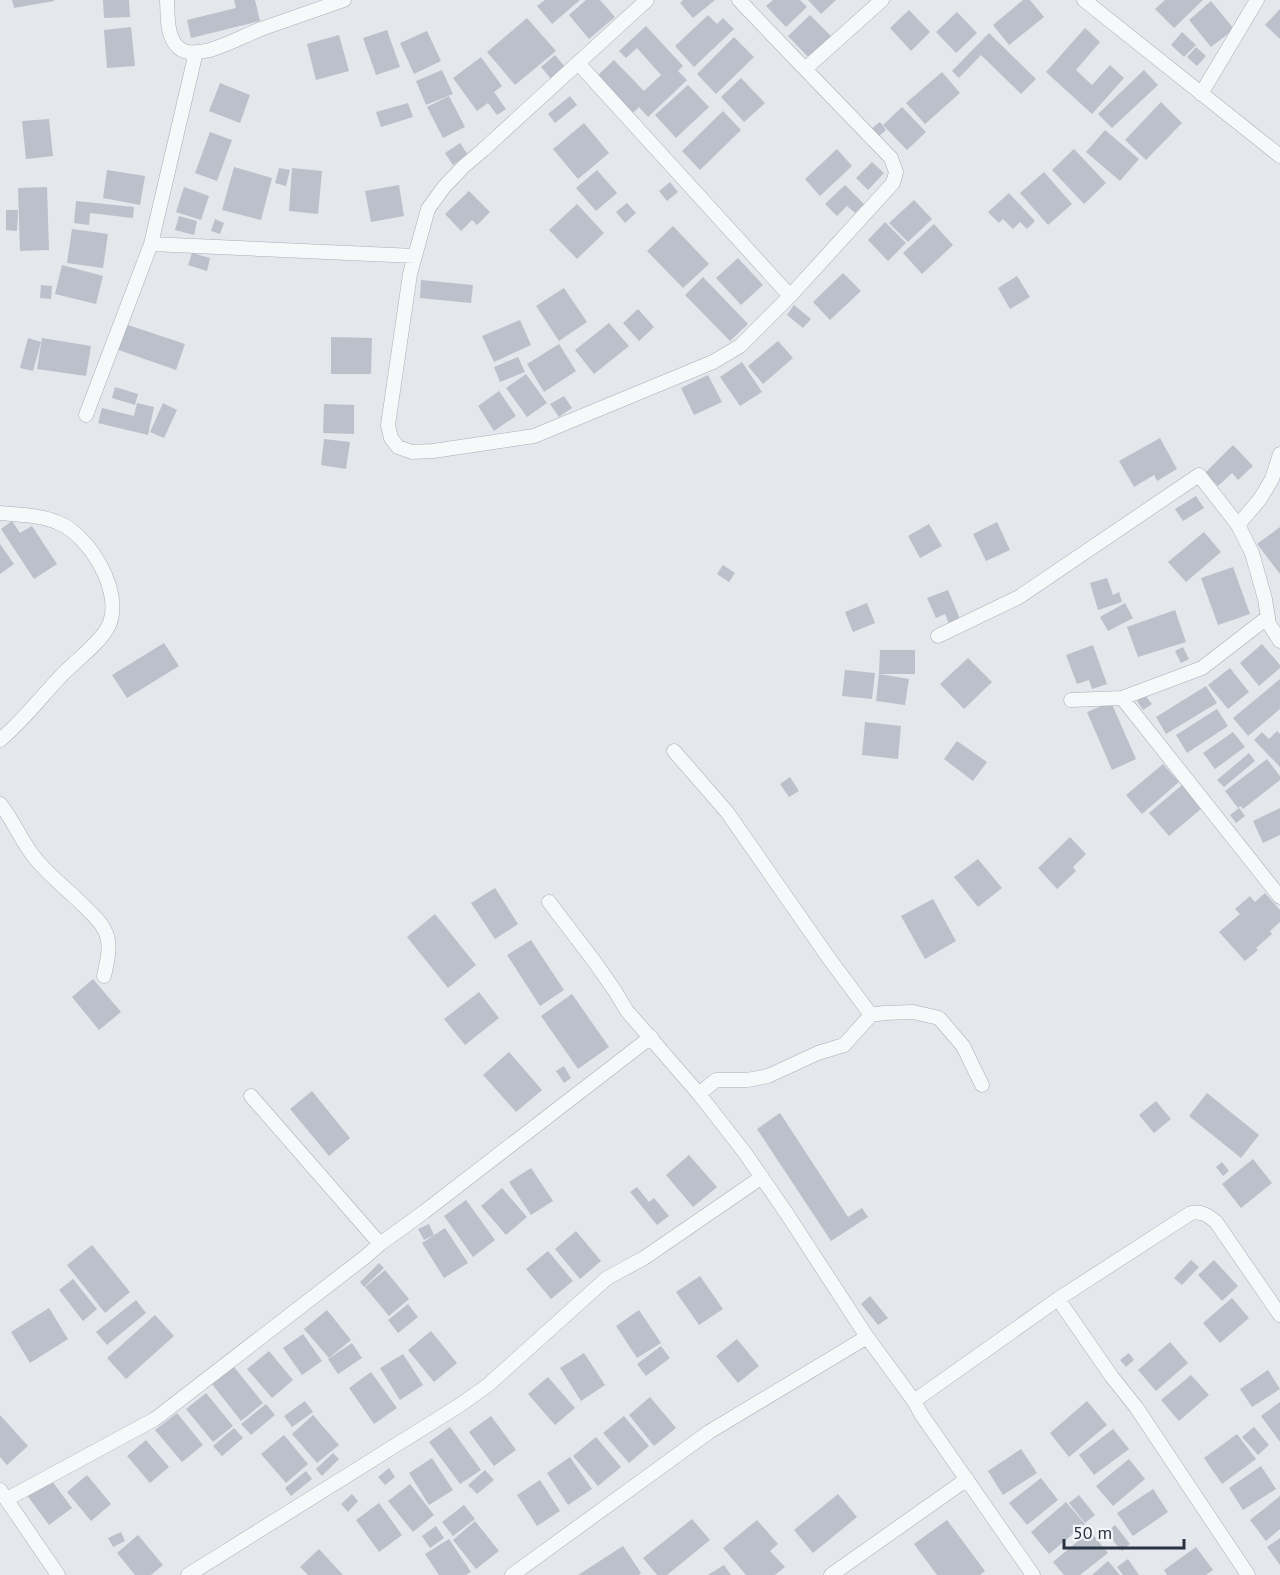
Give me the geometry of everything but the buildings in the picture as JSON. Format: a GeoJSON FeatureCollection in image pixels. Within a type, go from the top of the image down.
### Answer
{"type":"FeatureCollection","features":[{"type":"Feature","properties":{"kind":"street"},"geometry":{"type":"LineString","coordinates":[[167,0],[172,39],[180,49],[187,52],[210,50],[261,29],[344,0]]}},
{"type":"Feature","properties":{"kind":"street"},"geometry":{"type":"LineString","coordinates":[[647,0],[464,166],[444,187],[428,209],[410,274],[388,426],[391,438],[398,447],[412,452],[433,451],[534,436],[713,362],[740,346],[790,297],[893,183],[896,172],[891,158],[739,0]]}},
{"type":"Feature","properties":{"kind":"street"},"geometry":{"type":"LineString","coordinates":[[806,69],[882,0]]}},
{"type":"Feature","properties":{"kind":"street"},"geometry":{"type":"LineString","coordinates":[[1084,0],[1280,156]]}},
{"type":"Feature","properties":{"kind":"street"},"geometry":{"type":"LineString","coordinates":[[1201,94],[1257,0]]}},
{"type":"Feature","properties":{"kind":"street"},"geometry":{"type":"LineString","coordinates":[[86,415],[150,244],[196,52]]}},
{"type":"Feature","properties":{"kind":"street"},"geometry":{"type":"LineString","coordinates":[[578,63],[790,297]]}},
{"type":"Feature","properties":{"kind":"street"},"geometry":{"type":"LineString","coordinates":[[150,244],[415,256]]}},
{"type":"Feature","properties":{"kind":"street"},"geometry":{"type":"LineString","coordinates":[[1238,525],[1260,499],[1272,479],[1280,454]]}},
{"type":"Feature","properties":{"kind":"street"},"geometry":{"type":"LineString","coordinates":[[938,636],[1019,597],[1199,475],[1238,525],[1252,553],[1265,599],[1269,624],[1280,641]]}},
{"type":"Feature","properties":{"kind":"street"},"geometry":{"type":"LineString","coordinates":[[0,513],[38,517],[60,523],[81,537],[96,557],[111,589],[112,613],[104,634],[60,677],[18,725],[0,740]]}},
{"type":"Feature","properties":{"kind":"street"},"geometry":{"type":"LineString","coordinates":[[1071,700],[1122,698],[1202,668],[1268,617]]}},
{"type":"Feature","properties":{"kind":"street"},"geometry":{"type":"LineString","coordinates":[[1122,698],[1280,897]]}},
{"type":"Feature","properties":{"kind":"street"},"geometry":{"type":"LineString","coordinates":[[674,752],[727,812],[871,1015]]}},
{"type":"Feature","properties":{"kind":"street"},"geometry":{"type":"LineString","coordinates":[[0,804],[35,858],[98,920],[107,933],[109,951],[104,976]]}},
{"type":"Feature","properties":{"kind":"street"},"geometry":{"type":"LineString","coordinates":[[549,902],[605,976],[627,1011],[699,1094],[762,1177],[867,1337],[914,1401],[1033,1575]]}},
{"type":"Feature","properties":{"kind":"street"},"geometry":{"type":"LineString","coordinates":[[699,1094],[716,1080],[747,1080],[768,1076],[818,1053],[844,1045],[871,1015],[913,1012],[939,1018],[963,1046],[982,1085]]}},
{"type":"Feature","properties":{"kind":"street"},"geometry":{"type":"LineString","coordinates":[[58,1575],[3,1494],[155,1419],[651,1037]]}},
{"type":"Feature","properties":{"kind":"street"},"geometry":{"type":"LineString","coordinates":[[251,1096],[380,1244]]}},
{"type":"Feature","properties":{"kind":"street"},"geometry":{"type":"LineString","coordinates":[[188,1575],[460,1405],[488,1385],[607,1278],[659,1248],[762,1177]]}},
{"type":"Feature","properties":{"kind":"street"},"geometry":{"type":"LineString","coordinates":[[914,1401],[1058,1299],[1186,1215],[1197,1212],[1203,1213],[1216,1222],[1280,1315]]}},
{"type":"Feature","properties":{"kind":"street"},"geometry":{"type":"LineString","coordinates":[[1058,1299],[1112,1377],[1136,1407],[1248,1575]]}},
{"type":"Feature","properties":{"kind":"street"},"geometry":{"type":"LineString","coordinates":[[512,1575],[709,1432],[867,1337]]}},
{"type":"Feature","properties":{"kind":"street"},"geometry":{"type":"LineString","coordinates":[[831,1575],[967,1479]]}}]}
